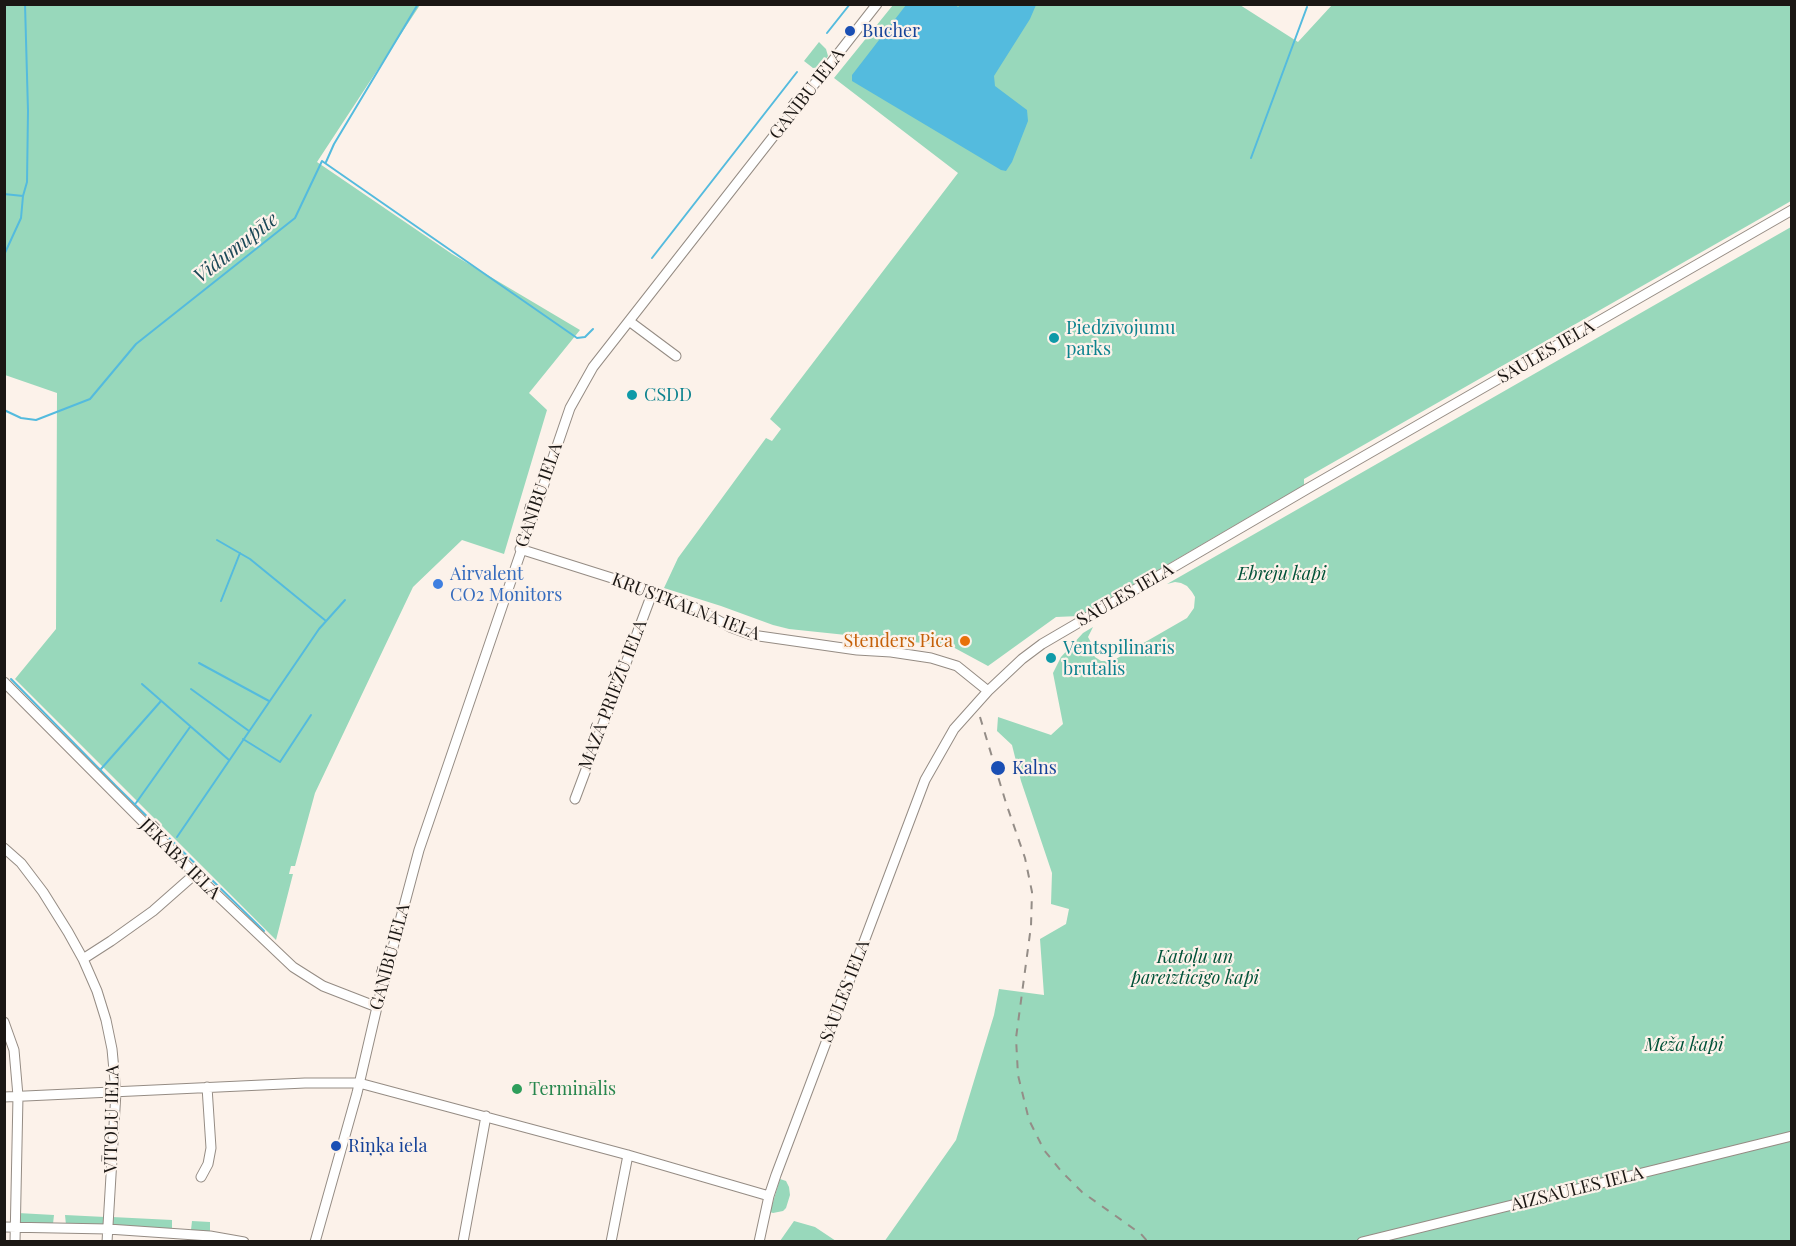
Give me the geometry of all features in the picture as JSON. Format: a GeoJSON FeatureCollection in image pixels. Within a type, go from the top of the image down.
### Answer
{"type":"FeatureCollection","features":[{"type":"Feature","properties":{"kind":"street","name":"GANĪBU IELA"},"geometry":{"type":"LineString","coordinates":[[315,1242],[419,850],[570,408],[593,366],[877,4]]}},
{"type":"Feature","properties":{"kind":"street","name":"SAULES IELA"},"geometry":{"type":"LineString","coordinates":[[759,1242],[769,1196],[925,780],[954,729],[988,691],[1022,659],[1049,639],[1791,210]]}},
{"type":"Feature","properties":{"kind":"street"},"geometry":{"type":"LineString","coordinates":[[629,321],[676,356]]}},
{"type":"Feature","properties":{"kind":"street","name":"KRUSTKALNA IELA"},"geometry":{"type":"LineString","coordinates":[[520,549],[653,591],[696,608],[730,627],[752,635],[931,658],[957,666],[988,691]]}},
{"type":"Feature","properties":{"kind":"street","name":"MAZĀ PRIEŽU IELA"},"geometry":{"type":"LineString","coordinates":[[575,799],[653,591]]}},
{"type":"Feature","properties":{"kind":"street","name":"JĒKABA IELA"},"geometry":{"type":"LineString","coordinates":[[4,682],[195,874],[293,967],[323,986],[377,1007]]}},
{"type":"Feature","properties":{"kind":"street","name":"VĪTOLU IELA"},"geometry":{"type":"LineString","coordinates":[[4,848],[21,863],[43,892],[83,958],[106,1020],[112,1049],[116,1092],[107,1242]]}},
{"type":"Feature","properties":{"kind":"street"},"geometry":{"type":"LineString","coordinates":[[83,958],[153,911],[195,874]]}},
{"type":"Feature","properties":{"kind":"street"},"geometry":{"type":"LineString","coordinates":[[4,1022],[14,1050],[18,1096],[15,1242]]}},
{"type":"Feature","properties":{"kind":"street"},"geometry":{"type":"LineString","coordinates":[[4,1097],[305,1083],[359,1083],[628,1155],[769,1196]]}},
{"type":"Feature","properties":{"kind":"street"},"geometry":{"type":"LineString","coordinates":[[201,1177],[208,1164],[211,1148],[207,1087]]}},
{"type":"Feature","properties":{"kind":"street"},"geometry":{"type":"LineString","coordinates":[[463,1242],[486,1116]]}},
{"type":"Feature","properties":{"kind":"street","name":"AIZSAULES IELA"},"geometry":{"type":"LineString","coordinates":[[1362,1242],[1791,1136]]}},
{"type":"Feature","properties":{"kind":"street"},"geometry":{"type":"LineString","coordinates":[[611,1242],[628,1155]]}},
{"type":"Feature","properties":{"kind":"street"},"geometry":{"type":"LineString","coordinates":[[4,1227],[108,1229],[244,1242]]}},
{"type":"Feature","properties":{"kind":"green space"},"geometry":{"type":"Polygon","coordinates":[[[5,4],[420,5],[317,162],[452,254],[580,330],[529,393],[547,410],[504,554],[462,540],[413,587],[315,793],[295,866],[291,866],[289,874],[293,874],[276,940],[15,679],[56,629],[57,393],[5,375],[5,4]]]}},
{"type":"Feature","properties":{"kind":"green space","name":"Piedzīvojumu parks"},"geometry":{"type":"Polygon","coordinates":[[[893,5],[1240,5],[1298,42],[1332,5],[1791,5],[1791,201],[1304,479],[1304,485],[1079,616],[1056,617],[988,666],[951,646],[789,629],[664,588],[678,558],[766,438],[772,441],[781,429],[770,419],[958,173],[834,78],[893,5]]]}},
{"type":"Feature","properties":{"kind":"green space"},"geometry":{"type":"Polygon","coordinates":[[[819,42],[826,49],[828,56],[821,67],[813,68],[804,61],[819,42]]]}},
{"type":"Feature","properties":{"kind":"green space"},"geometry":{"type":"Polygon","coordinates":[[[1791,227],[1791,1241],[884,1242],[956,1140],[994,1015],[999,989],[1044,995],[1040,939],[1066,924],[1069,909],[1051,904],[1052,873],[1021,781],[1012,745],[997,731],[998,717],[1051,735],[1063,724],[1053,673],[1061,657],[1083,633],[1093,627],[1088,637],[1095,650],[1091,651],[1101,661],[1114,660],[1187,618],[1194,608],[1195,597],[1187,586],[1175,582],[1167,584],[1791,227]]]}},
{"type":"Feature","properties":{"kind":"green space"},"geometry":{"type":"Polygon","coordinates":[[[780,1179],[786,1181],[790,1195],[786,1208],[773,1213],[770,1212],[780,1179]]]}},
{"type":"Feature","properties":{"kind":"green space"},"geometry":{"type":"Polygon","coordinates":[[[18,1213],[54,1215],[53,1224],[22,1223],[19,1221],[18,1213]]]}},
{"type":"Feature","properties":{"kind":"green space"},"geometry":{"type":"Polygon","coordinates":[[[65,1215],[105,1217],[105,1224],[102,1226],[66,1225],[65,1215]]]}},
{"type":"Feature","properties":{"kind":"green space"},"geometry":{"type":"Polygon","coordinates":[[[112,1217],[172,1220],[172,1229],[112,1225],[112,1217]]]}},
{"type":"Feature","properties":{"kind":"green space"},"geometry":{"type":"Polygon","coordinates":[[[192,1221],[210,1222],[210,1232],[191,1230],[192,1221]]]}},
{"type":"Feature","properties":{"kind":"green space"},"geometry":{"type":"Polygon","coordinates":[[[794,1221],[815,1227],[836,1241],[780,1241],[794,1221]]]}},
{"type":"Feature","properties":{"kind":"water"},"geometry":{"type":"Polygon","coordinates":[[[954,4],[958,7],[962,4],[1036,5],[1030,19],[994,76],[995,86],[1027,110],[1028,121],[1012,162],[1006,171],[852,81],[852,75],[906,5],[954,4]]]}},
{"type":"Feature","properties":{"kind":"waterway"},"geometry":{"type":"LineString","coordinates":[[4,255],[21,218],[27,182],[25,4]]}},
{"type":"Feature","properties":{"kind":"waterway"},"geometry":{"type":"LineString","coordinates":[[326,162],[334,144],[418,4]]}},
{"type":"Feature","properties":{"kind":"waterway"},"geometry":{"type":"LineString","coordinates":[[827,33],[850,4]]}},
{"type":"Feature","properties":{"kind":"waterway"},"geometry":{"type":"LineString","coordinates":[[1251,158],[1307,7]]}},
{"type":"Feature","properties":{"kind":"waterway"},"geometry":{"type":"LineString","coordinates":[[652,258],[797,72]]}},
{"type":"Feature","properties":{"kind":"waterway","name":"Vidumupīte"},"geometry":{"type":"LineString","coordinates":[[4,410],[21,418],[36,420],[90,399],[136,344],[295,218],[322,161],[577,338],[585,337],[593,329]]}},
{"type":"Feature","properties":{"kind":"waterway"},"geometry":{"type":"LineString","coordinates":[[4,194],[23,196]]}},
{"type":"Feature","properties":{"kind":"waterway"},"geometry":{"type":"LineString","coordinates":[[217,540],[250,559],[326,621]]}},
{"type":"Feature","properties":{"kind":"waterway"},"geometry":{"type":"LineString","coordinates":[[221,601],[240,553]]}},
{"type":"Feature","properties":{"kind":"waterway"},"geometry":{"type":"LineString","coordinates":[[177,837],[319,629],[345,600]]}},
{"type":"Feature","properties":{"kind":"waterway"},"geometry":{"type":"LineString","coordinates":[[199,663],[269,701]]}},
{"type":"Feature","properties":{"kind":"waterway"},"geometry":{"type":"LineString","coordinates":[[11,679],[264,931]]}},
{"type":"Feature","properties":{"kind":"waterway"},"geometry":{"type":"LineString","coordinates":[[142,684],[229,760]]}},
{"type":"Feature","properties":{"kind":"waterway"},"geometry":{"type":"LineString","coordinates":[[191,689],[249,731]]}},
{"type":"Feature","properties":{"kind":"waterway"},"geometry":{"type":"LineString","coordinates":[[101,769],[161,701]]}},
{"type":"Feature","properties":{"kind":"waterway"},"geometry":{"type":"LineString","coordinates":[[243,739],[280,762],[311,715]]}},
{"type":"Feature","properties":{"kind":"waterway"},"geometry":{"type":"LineString","coordinates":[[136,803],[190,727]]}},
{"type":"Feature","properties":{"kind":"railway"},"geometry":{"type":"LineString","coordinates":[[980,717],[1025,858],[1032,892],[1031,926],[1016,1038],[1018,1075],[1029,1120],[1044,1150],[1061,1171],[1082,1192],[1141,1234],[1148,1242]]}},
{"type":"Feature","properties":{"kind":"place","name":"Bucher"},"geometry":{"type":"Point","coordinates":[850,31]}},
{"type":"Feature","properties":{"kind":"place","name":"Piedzīvojumu parks"},"geometry":{"type":"Point","coordinates":[1054,338]}},
{"type":"Feature","properties":{"kind":"place","name":"CSDD"},"geometry":{"type":"Point","coordinates":[632,395]}},
{"type":"Feature","properties":{"kind":"place","name":"Airvalent CO2 Monitors"},"geometry":{"type":"Point","coordinates":[438,584]}},
{"type":"Feature","properties":{"kind":"place","name":"Stenders Pica"},"geometry":{"type":"Point","coordinates":[965,641]}},
{"type":"Feature","properties":{"kind":"place","name":"Ventspilinaris brutalis"},"geometry":{"type":"Point","coordinates":[1051,658]}},
{"type":"Feature","properties":{"kind":"place","name":"Kalns"},"geometry":{"type":"Point","coordinates":[998,768]}},
{"type":"Feature","properties":{"kind":"place","name":"Terminālis"},"geometry":{"type":"Point","coordinates":[517,1089]}},
{"type":"Feature","properties":{"kind":"place","name":"Riņķa iela"},"geometry":{"type":"Point","coordinates":[336,1146]}},
{"type":"Feature","properties":{"kind":"park label","name":"Ebreju kapi"},"geometry":{"type":"Point","coordinates":[1282,574]}},
{"type":"Feature","properties":{"kind":"park label","name":"Katoļu un pareizticīgo kapi"},"geometry":{"type":"Point","coordinates":[1195,967]}},
{"type":"Feature","properties":{"kind":"park label","name":"Meža kapi"},"geometry":{"type":"Point","coordinates":[1684,1045]}}]}
